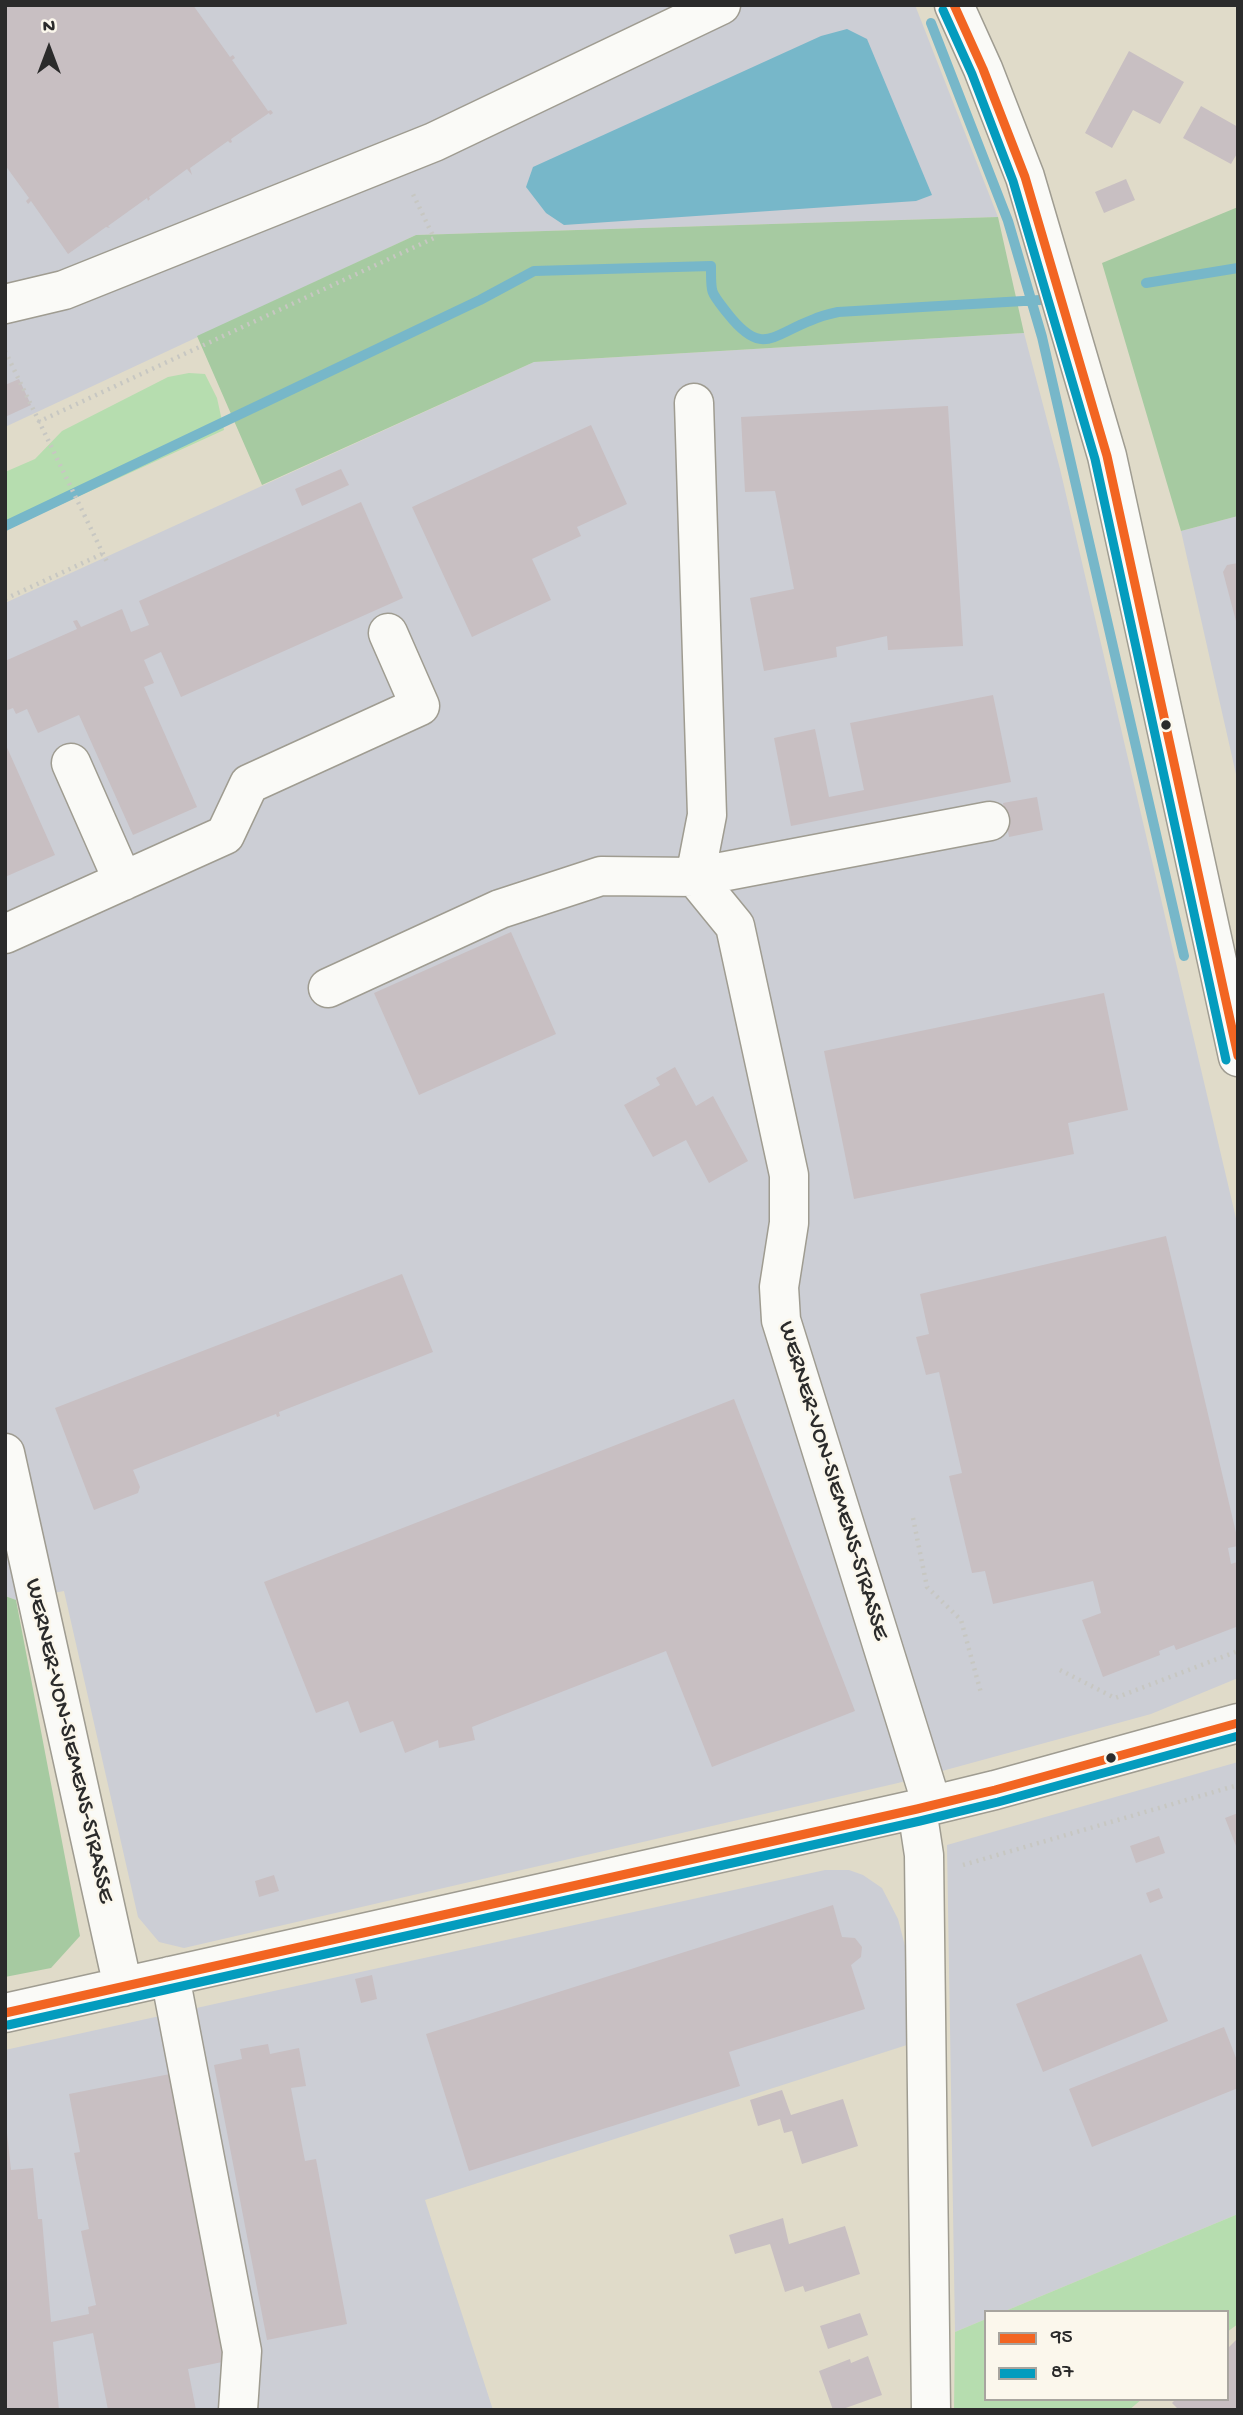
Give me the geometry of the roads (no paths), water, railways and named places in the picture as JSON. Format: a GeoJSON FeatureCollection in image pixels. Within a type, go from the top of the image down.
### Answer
{"type":"FeatureCollection","features":[{"type":"Feature","properties":{"kind":"street"},"geometry":{"type":"LineString","coordinates":[[5,304],[64,290],[396,158],[722,5]]}},
{"type":"Feature","properties":{"kind":"street"},"geometry":{"type":"LineString","coordinates":[[954,5],[983,69],[1025,177],[1107,456],[1229,980],[1238,1057]]}},
{"type":"Feature","properties":{"kind":"street"},"geometry":{"type":"LineString","coordinates":[[5,331],[64,290]]}},
{"type":"Feature","properties":{"kind":"street"},"geometry":{"type":"LineString","coordinates":[[694,402],[708,814],[695,877]]}},
{"type":"Feature","properties":{"kind":"street"},"geometry":{"type":"LineString","coordinates":[[5,934],[225,835],[249,784],[420,706],[388,633]]}},
{"type":"Feature","properties":{"kind":"street"},"geometry":{"type":"LineString","coordinates":[[71,763],[123,881]]}},
{"type":"Feature","properties":{"kind":"street"},"geometry":{"type":"LineString","coordinates":[[328,988],[500,909],[601,876],[695,877],[990,821]]}},
{"type":"Feature","properties":{"kind":"street","name":"WERNER-VON-SIEMENS-STRASSE"},"geometry":{"type":"LineString","coordinates":[[695,877],[735,926],[789,1175],[789,1223],[779,1287],[781,1320],[925,1807],[931,2410]]}},
{"type":"Feature","properties":{"kind":"street","name":"WERNER-VON-SIEMENS-STRASSE"},"geometry":{"type":"LineString","coordinates":[[5,1453],[123,1987]]}},
{"type":"Feature","properties":{"kind":"street"},"geometry":{"type":"LineString","coordinates":[[5,2013],[925,1807],[1238,1723]]}},
{"type":"Feature","properties":{"kind":"street"},"geometry":{"type":"LineString","coordinates":[[170,1976],[242,2351],[238,2410]]}},
{"type":"Feature","properties":{"kind":"water"},"geometry":{"type":"Polygon","coordinates":[[[847,29],[867,39],[932,195],[916,201],[564,225],[546,213],[526,187],[533,167],[821,36],[847,29]]]}},
{"type":"Feature","properties":{"kind":"waterway"},"geometry":{"type":"LineString","coordinates":[[931,23],[1008,221],[1042,337],[1184,956]]}},
{"type":"Feature","properties":{"kind":"waterway"},"geometry":{"type":"LineString","coordinates":[[5,526],[480,300],[534,271],[711,266],[715,296],[740,327],[759,339],[777,336],[818,317],[838,312],[1040,300]]}},
{"type":"Feature","properties":{"kind":"waterway"},"geometry":{"type":"LineString","coordinates":[[1146,283],[1238,268]]}}]}
